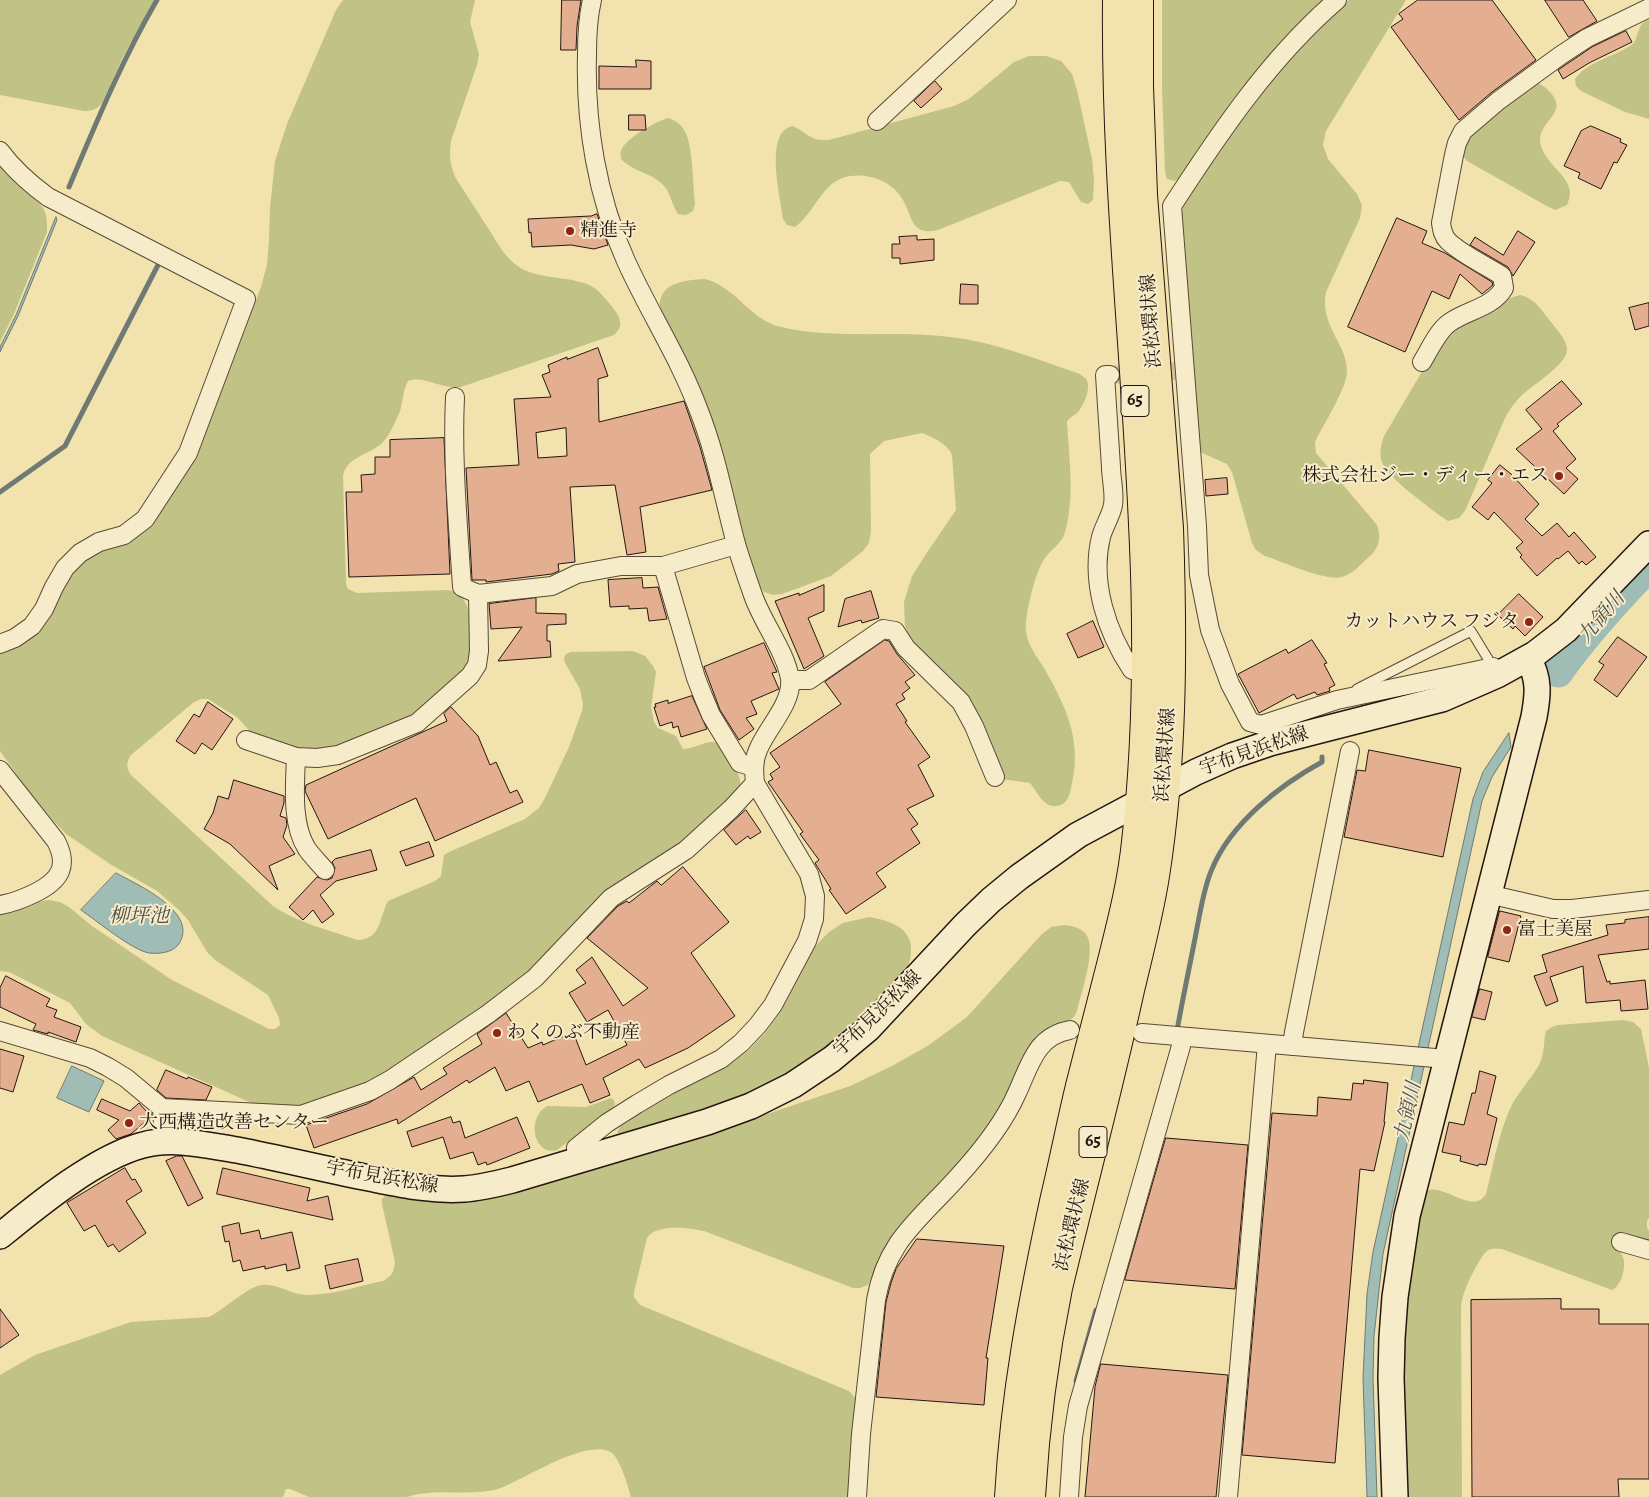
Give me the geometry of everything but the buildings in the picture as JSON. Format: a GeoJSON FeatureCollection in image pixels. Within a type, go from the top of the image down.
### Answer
{"type":"FeatureCollection","features":[{"type":"Feature","properties":{"kind":"main road","name":"浜松環状線"},"geometry":{"type":"LineString","coordinates":[[1031,1497],[1039,1397],[1051,1324],[1064,1260],[1117,1047],[1150,902],[1166,788],[1171,632],[1169,537],[1154,502],[1120,178],[1117,100],[1117,0]]}},
{"type":"Feature","properties":{"kind":"main road","name":"浜松環状線"},"geometry":{"type":"LineString","coordinates":[[1009,1497],[1018,1395],[1029,1320],[1078,1096],[1126,906],[1136,846],[1140,802],[1144,751],[1154,502],[1139,86],[1139,0]]}},
{"type":"Feature","properties":{"kind":"main road","name":"宇布見浜松線"},"geometry":{"type":"LineString","coordinates":[[0,1236],[94,1167],[142,1145],[164,1141],[199,1144],[400,1184],[442,1189],[465,1189],[489,1186],[579,1160],[707,1122],[751,1106],[793,1085],[832,1059],[868,1029],[965,925],[991,900],[1019,877],[1078,835],[1196,772],[1232,756],[1270,743],[1434,701],[1465,690],[1495,671],[1528,658],[1549,645],[1566,630],[1649,544]]}},
{"type":"Feature","properties":{"kind":"main road"},"geometry":{"type":"LineString","coordinates":[[1395,1497],[1391,1378],[1395,1297],[1429,1058],[1488,894],[1537,700],[1538,683],[1535,670],[1528,658]]}},
{"type":"Feature","properties":{"kind":"street"},"geometry":{"type":"LineString","coordinates":[[0,1031],[90,1058],[126,1078],[162,1108],[301,1115],[370,1091],[390,1080],[488,1014],[535,978],[611,898],[686,850],[731,809],[754,775],[757,751],[788,698],[790,680],[785,664],[756,604],[736,545],[718,467],[699,410],[674,355],[626,261],[612,225],[601,188],[588,114],[586,78],[588,26],[592,0]]}},
{"type":"Feature","properties":{"kind":"street"},"geometry":{"type":"LineString","coordinates":[[877,121],[1007,0]]}},
{"type":"Feature","properties":{"kind":"street"},"geometry":{"type":"LineString","coordinates":[[1337,0],[1297,38],[1269,69],[1200,162],[1172,206],[1180,370],[1195,501],[1199,575],[1210,630],[1230,684],[1250,722],[1261,725],[1337,700],[1495,671]]}},
{"type":"Feature","properties":{"kind":"street"},"geometry":{"type":"LineString","coordinates":[[1422,362],[1444,327],[1450,322],[1491,302],[1501,294],[1504,288],[1502,276],[1455,246],[1443,232],[1441,223],[1454,156],[1457,143],[1464,131],[1498,101],[1561,55],[1587,38],[1649,8]]}},
{"type":"Feature","properties":{"kind":"street"},"geometry":{"type":"LineString","coordinates":[[0,151],[11,166],[28,183],[48,197],[246,299],[188,453],[145,520],[124,535],[99,542],[80,553],[64,568],[44,610],[32,626],[15,638],[0,644]]}},
{"type":"Feature","properties":{"kind":"street"},"geometry":{"type":"LineString","coordinates":[[1110,375],[1105,375],[1113,504],[1101,537],[1097,579],[1101,600],[1108,620],[1119,648],[1132,670]]}},
{"type":"Feature","properties":{"kind":"street"},"geometry":{"type":"LineString","coordinates":[[455,397],[455,489],[462,587],[478,594],[552,586],[578,574],[620,566],[663,566],[736,545]]}},
{"type":"Feature","properties":{"kind":"street"},"geometry":{"type":"LineString","coordinates":[[1113,504],[1195,501]]}},
{"type":"Feature","properties":{"kind":"street"},"geometry":{"type":"LineString","coordinates":[[579,1160],[576,1148],[607,1123],[669,1085],[721,1059],[741,1043],[773,1005],[806,941],[814,919],[815,896],[809,874],[754,775],[740,763],[711,715],[696,678],[663,566]]}},
{"type":"Feature","properties":{"kind":"street"},"geometry":{"type":"LineString","coordinates":[[246,740],[296,757],[317,758],[338,755],[417,723],[470,676],[477,665],[479,651],[478,594]]}},
{"type":"Feature","properties":{"kind":"street"},"geometry":{"type":"LineString","coordinates":[[790,680],[809,680],[884,629],[895,631],[906,648],[961,702],[974,726],[995,777]]}},
{"type":"Feature","properties":{"kind":"street"},"geometry":{"type":"LineString","coordinates":[[1292,1046],[1350,751]]}},
{"type":"Feature","properties":{"kind":"street"},"geometry":{"type":"LineString","coordinates":[[296,757],[295,799],[301,832],[306,848],[325,870]]}},
{"type":"Feature","properties":{"kind":"street"},"geometry":{"type":"LineString","coordinates":[[0,770],[56,841],[61,851],[63,862],[60,874],[53,883],[25,898],[0,905]]}},
{"type":"Feature","properties":{"kind":"street"},"geometry":{"type":"LineString","coordinates":[[1488,894],[1553,908],[1572,909],[1649,900]]}},
{"type":"Feature","properties":{"kind":"street"},"geometry":{"type":"LineString","coordinates":[[857,1497],[861,1434],[876,1300],[879,1281],[886,1262],[896,1245],[958,1178],[999,1126],[1012,1104],[1039,1046],[1059,1032],[1070,1030]]}},
{"type":"Feature","properties":{"kind":"street"},"geometry":{"type":"LineString","coordinates":[[1142,1033],[1429,1058]]}},
{"type":"Feature","properties":{"kind":"street"},"geometry":{"type":"LineString","coordinates":[[1068,1497],[1072,1438],[1078,1406],[1181,1037]]}},
{"type":"Feature","properties":{"kind":"street"},"geometry":{"type":"LineString","coordinates":[[1228,1497],[1267,1044]]}},
{"type":"Feature","properties":{"kind":"street"},"geometry":{"type":"LineString","coordinates":[[162,1108],[164,1141]]}},
{"type":"Feature","properties":{"kind":"street"},"geometry":{"type":"LineString","coordinates":[[1620,1242],[1649,1250]]}},
{"type":"Feature","properties":{"kind":"lane"},"geometry":{"type":"LineString","coordinates":[[1337,700],[1471,631],[1495,671]]}},
{"type":"Feature","properties":{"kind":"green space"},"geometry":{"type":"Polygon","coordinates":[[[0,0],[155,0],[124,55],[103,101],[95,109],[84,111],[0,95],[0,0]]]}},
{"type":"Feature","properties":{"kind":"green space"},"geometry":{"type":"Polygon","coordinates":[[[343,0],[475,0],[470,22],[479,54],[451,141],[450,159],[455,177],[502,249],[514,263],[528,271],[579,282],[596,289],[616,312],[620,321],[620,327],[614,335],[461,387],[421,380],[408,381],[400,411],[386,439],[378,447],[354,460],[345,469],[343,476],[346,584],[348,589],[357,593],[447,590],[456,592],[463,598],[470,616],[473,651],[465,672],[413,717],[336,749],[297,750],[253,735],[238,718],[208,699],[201,699],[194,702],[131,755],[127,765],[129,772],[273,906],[303,922],[357,940],[365,939],[375,932],[388,901],[435,881],[441,876],[444,855],[525,819],[539,808],[569,747],[582,711],[583,704],[580,689],[565,663],[564,658],[566,654],[571,652],[633,651],[645,656],[656,672],[651,707],[654,722],[658,728],[676,736],[683,749],[710,742],[718,744],[726,752],[734,765],[740,784],[737,795],[532,975],[388,1076],[300,1110],[259,1106],[102,1036],[86,1024],[70,1003],[9,972],[0,971],[0,915],[48,900],[60,902],[172,980],[269,1029],[275,1029],[280,1025],[279,1018],[268,995],[215,960],[207,952],[188,920],[179,910],[157,891],[110,864],[66,834],[27,789],[0,751],[0,654],[20,646],[39,633],[52,614],[72,574],[85,560],[103,550],[128,543],[152,526],[196,457],[261,287],[267,265],[275,161],[287,124],[336,10],[343,0]]]}},
{"type":"Feature","properties":{"kind":"green space"},"geometry":{"type":"Polygon","coordinates":[[[1162,0],[1325,0],[1181,177],[1175,181],[1167,179],[1165,172],[1162,0]]]}},
{"type":"Feature","properties":{"kind":"green space"},"geometry":{"type":"Polygon","coordinates":[[[1349,0],[1406,0],[1326,131],[1323,145],[1328,159],[1357,194],[1362,205],[1360,218],[1326,292],[1326,315],[1343,353],[1347,372],[1339,398],[1315,442],[1316,453],[1377,525],[1379,534],[1378,545],[1373,553],[1346,576],[1335,578],[1303,570],[1263,555],[1256,550],[1252,543],[1232,472],[1227,464],[1200,452],[1197,445],[1181,219],[1187,197],[1198,177],[1263,89],[1302,45],[1349,0]]]}},
{"type":"Feature","properties":{"kind":"green space"},"geometry":{"type":"Polygon","coordinates":[[[1649,20],[1649,119],[1625,112],[1581,91],[1576,86],[1575,79],[1588,67],[1634,43],[1641,26],[1645,21],[1649,20]]]}},
{"type":"Feature","properties":{"kind":"green space"},"geometry":{"type":"Polygon","coordinates":[[[1029,56],[1046,56],[1061,61],[1072,74],[1092,159],[1093,200],[1088,204],[1081,202],[1069,182],[1060,181],[938,230],[929,231],[918,228],[914,224],[903,200],[893,188],[881,180],[858,175],[840,179],[826,190],[802,221],[795,227],[787,225],[783,219],[776,167],[778,140],[784,131],[793,126],[813,138],[829,140],[954,106],[969,99],[1014,62],[1029,56]]]}},
{"type":"Feature","properties":{"kind":"green space"},"geometry":{"type":"Polygon","coordinates":[[[1534,83],[1545,87],[1555,99],[1555,111],[1544,127],[1540,140],[1545,155],[1566,181],[1570,195],[1567,205],[1555,210],[1467,161],[1463,156],[1462,149],[1467,134],[1534,83]]]}},
{"type":"Feature","properties":{"kind":"green space"},"geometry":{"type":"Polygon","coordinates":[[[669,118],[677,122],[682,128],[687,136],[689,145],[695,204],[693,211],[686,215],[678,214],[667,190],[661,183],[621,159],[621,151],[628,141],[650,126],[669,118]]]}},
{"type":"Feature","properties":{"kind":"green space"},"geometry":{"type":"Polygon","coordinates":[[[0,164],[17,184],[43,207],[47,232],[14,314],[0,342],[0,164]]]}},
{"type":"Feature","properties":{"kind":"green space"},"geometry":{"type":"Polygon","coordinates":[[[705,279],[726,289],[760,318],[781,327],[820,333],[921,335],[959,338],[1028,356],[1080,374],[1086,379],[1088,391],[1085,400],[1079,411],[1067,422],[1071,491],[1065,532],[1059,543],[1045,558],[1038,572],[1026,624],[1028,641],[1059,695],[1070,723],[1073,737],[1075,767],[1070,794],[1064,803],[1052,806],[1044,802],[1030,783],[1002,779],[978,725],[913,648],[905,626],[904,602],[912,576],[956,510],[952,455],[943,444],[922,433],[884,441],[870,454],[871,531],[869,543],[863,551],[831,576],[782,594],[773,595],[764,592],[759,585],[660,312],[662,295],[667,289],[680,282],[705,279]]]}},
{"type":"Feature","properties":{"kind":"green space"},"geometry":{"type":"Polygon","coordinates":[[[1520,295],[1530,299],[1541,309],[1563,338],[1567,348],[1566,354],[1549,374],[1521,396],[1512,407],[1505,418],[1465,511],[1459,518],[1448,521],[1391,475],[1382,462],[1381,449],[1383,439],[1443,336],[1453,326],[1520,295]]]}},
{"type":"Feature","properties":{"kind":"green space"},"geometry":{"type":"Polygon","coordinates":[[[869,917],[889,922],[902,929],[910,940],[911,956],[902,977],[850,1029],[800,1067],[745,1096],[626,1134],[620,1135],[617,1132],[620,1127],[643,1112],[674,1093],[726,1067],[748,1051],[766,1032],[782,1010],[816,945],[829,932],[843,923],[869,917]]]}},
{"type":"Feature","properties":{"kind":"green space"},"geometry":{"type":"Polygon","coordinates":[[[1065,925],[1082,930],[1086,934],[1090,950],[1087,971],[1074,1017],[1067,1022],[1046,1030],[1034,1040],[1005,1101],[990,1125],[952,1173],[889,1241],[868,1285],[853,1288],[704,1231],[665,1228],[652,1233],[647,1238],[634,1292],[634,1297],[640,1305],[849,1391],[856,1399],[849,1497],[631,1497],[624,1475],[614,1455],[604,1450],[590,1450],[556,1461],[509,1485],[498,1489],[475,1492],[429,1493],[407,1497],[309,1497],[286,1489],[283,1497],[0,1497],[0,1375],[35,1355],[131,1322],[209,1317],[256,1286],[268,1285],[295,1293],[316,1295],[383,1281],[392,1273],[395,1262],[382,1204],[382,1199],[386,1195],[711,1133],[850,1086],[892,1066],[929,1045],[967,1017],[1041,935],[1051,927],[1065,925]]]}},
{"type":"Feature","properties":{"kind":"green space"},"geometry":{"type":"Polygon","coordinates":[[[1623,1020],[1633,1022],[1641,1029],[1649,1068],[1649,1218],[1647,1228],[1649,1231],[1649,1244],[1615,1243],[1623,1256],[1624,1265],[1620,1281],[1612,1290],[1502,1249],[1487,1251],[1469,1280],[1461,1305],[1462,1497],[1403,1497],[1400,1338],[1422,1195],[1426,1191],[1436,1190],[1467,1201],[1481,1200],[1486,1194],[1499,1141],[1509,1111],[1541,1061],[1546,1031],[1558,1025],[1623,1020]]]}},
{"type":"Feature","properties":{"kind":"green space"},"geometry":{"type":"Polygon","coordinates":[[[611,1098],[614,1100],[615,1105],[612,1108],[557,1150],[549,1151],[538,1143],[535,1127],[536,1119],[547,1106],[586,1107],[611,1098]]]}},
{"type":"Feature","properties":{"kind":"water"},"geometry":{"type":"Polygon","coordinates":[[[56,217],[57,220],[18,316],[0,352],[0,347],[16,315],[56,217]]]}},
{"type":"Feature","properties":{"kind":"water"},"geometry":{"type":"Polygon","coordinates":[[[1509,733],[1511,747],[1492,777],[1482,801],[1383,1254],[1374,1336],[1373,1378],[1377,1497],[1367,1497],[1363,1378],[1367,1294],[1373,1252],[1473,799],[1483,772],[1509,733]]]}},
{"type":"Feature","properties":{"kind":"water","name":"柳坪池"},"geometry":{"type":"Polygon","coordinates":[[[116,873],[151,893],[174,911],[181,922],[183,933],[175,948],[161,953],[142,951],[124,941],[81,910],[116,873]]]}},
{"type":"Feature","properties":{"kind":"water"},"geometry":{"type":"Polygon","coordinates":[[[72,1066],[104,1081],[89,1112],[57,1098],[72,1066]]]}},
{"type":"Feature","properties":{"kind":"waterway"},"geometry":{"type":"LineString","coordinates":[[69,187],[121,69],[157,0]]}},
{"type":"Feature","properties":{"kind":"waterway"},"geometry":{"type":"LineString","coordinates":[[0,492],[65,446],[158,265]]}},
{"type":"Feature","properties":{"kind":"waterway","name":"九領川"},"geometry":{"type":"LineString","coordinates":[[1558,672],[1601,618],[1649,566]]}},
{"type":"Feature","properties":{"kind":"waterway"},"geometry":{"type":"LineString","coordinates":[[1178,1025],[1201,905],[1209,876],[1220,852],[1231,836],[1258,807],[1290,782],[1322,762],[1322,757]]}},
{"type":"Feature","properties":{"kind":"waterway"},"geometry":{"type":"LineString","coordinates":[[1076,1381],[1096,1310]]}},
{"type":"Feature","properties":{"kind":"tunnel"},"geometry":{"type":"LineString","coordinates":[[1110,375],[1177,371]]}},
{"type":"Feature","properties":{"kind":"place","name":"精進寺"},"geometry":{"type":"Point","coordinates":[570,231]}},
{"type":"Feature","properties":{"kind":"place","name":"株式会社ジー・ディー・エス"},"geometry":{"type":"Point","coordinates":[1559,476]}},
{"type":"Feature","properties":{"kind":"place","name":"カットハウス フジタ"},"geometry":{"type":"Point","coordinates":[1529,622]}},
{"type":"Feature","properties":{"kind":"place","name":"富士美屋"},"geometry":{"type":"Point","coordinates":[1507,930]}},
{"type":"Feature","properties":{"kind":"place","name":"わくのぶ不動産"},"geometry":{"type":"Point","coordinates":[497,1033]}},
{"type":"Feature","properties":{"kind":"place","name":"大西構造改善センター"},"geometry":{"type":"Point","coordinates":[129,1123]}}]}
